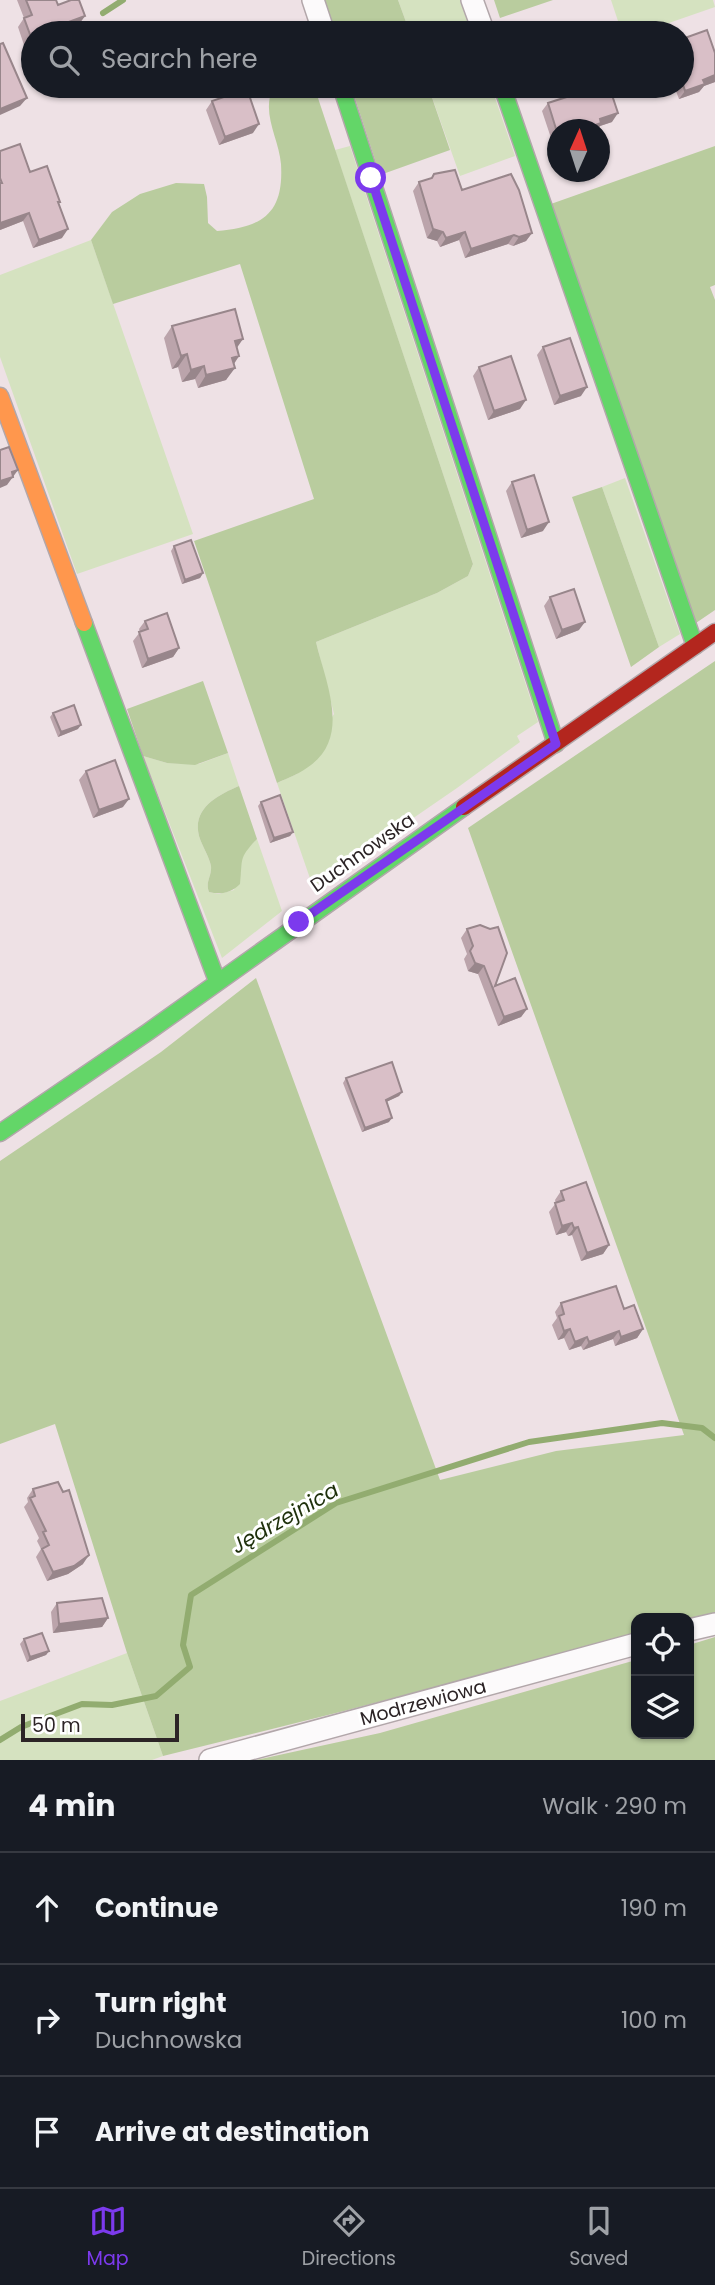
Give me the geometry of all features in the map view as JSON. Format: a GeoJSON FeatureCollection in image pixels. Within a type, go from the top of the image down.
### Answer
{"type":"FeatureCollection","features":[{"type":"Feature","properties":{"kind":"street"},"geometry":{"type":"LineString","coordinates":[[313,0],[320,21]]}},
{"type":"Feature","properties":{"kind":"street"},"geometry":{"type":"LineString","coordinates":[[472,0],[480,21]]}},
{"type":"Feature","properties":{"kind":"street"},"geometry":{"type":"LineString","coordinates":[[345,98],[556,744]]}},
{"type":"Feature","properties":{"kind":"street"},"geometry":{"type":"LineString","coordinates":[[506,98],[695,646]]}},
{"type":"Feature","properties":{"kind":"street"},"geometry":{"type":"LineString","coordinates":[[0,396],[217,981]]}},
{"type":"Feature","properties":{"kind":"street","name":"Duchnowska"},"geometry":{"type":"LineString","coordinates":[[0,1133],[148,1032],[364,876],[715,632]]}},
{"type":"Feature","properties":{"kind":"street"},"geometry":{"type":"LineString","coordinates":[[694,1629],[715,1624]]}},
{"type":"Feature","properties":{"kind":"street","name":"Modrzewiowa"},"geometry":{"type":"LineString","coordinates":[[210,1760],[631,1645]]}},
{"type":"Feature","properties":{"kind":"green space"},"geometry":{"type":"Polygon","coordinates":[[[324,0],[398,0],[406,21],[330,21],[324,0]]]}},
{"type":"Feature","properties":{"kind":"green space"},"geometry":{"type":"Polygon","coordinates":[[[398,0],[461,0],[469,21],[406,21],[398,0]]]}},
{"type":"Feature","properties":{"kind":"green space"},"geometry":{"type":"Polygon","coordinates":[[[494,0],[553,0],[500,18],[494,0]]]}},
{"type":"Feature","properties":{"kind":"green space"},"geometry":{"type":"Polygon","coordinates":[[[611,0],[713,0],[715,7],[675,21],[618,21],[611,0]]]}},
{"type":"Feature","properties":{"kind":"green space"},"geometry":{"type":"Polygon","coordinates":[[[270,98],[318,98],[473,564],[468,576],[437,593],[316,642],[332,707],[330,739],[323,753],[311,765],[277,783],[194,541],[314,499],[240,264],[113,304],[91,240],[112,212],[140,194],[176,183],[204,184],[208,223],[217,231],[246,226],[267,215],[279,195],[281,181],[280,154],[269,106],[270,98]]]}},
{"type":"Feature","properties":{"kind":"green space"},"geometry":{"type":"Polygon","coordinates":[[[355,98],[432,98],[450,150],[380,175],[355,98]]]}},
{"type":"Feature","properties":{"kind":"green space"},"geometry":{"type":"Polygon","coordinates":[[[432,98],[495,98],[515,156],[460,176],[432,98]]]}},
{"type":"Feature","properties":{"kind":"green space"},"geometry":{"type":"Polygon","coordinates":[[[350,146],[538,722],[517,736],[520,742],[313,887],[277,783],[297,774],[334,714],[316,642],[437,593],[468,576],[473,564],[335,150],[350,146]]]}},
{"type":"Feature","properties":{"kind":"green space"},"geometry":{"type":"Polygon","coordinates":[[[715,146],[715,285],[710,287],[715,300],[715,610],[693,625],[548,205],[715,146]]]}},
{"type":"Feature","properties":{"kind":"green space"},"geometry":{"type":"Polygon","coordinates":[[[91,240],[193,534],[77,574],[0,357],[0,275],[91,240]]]}},
{"type":"Feature","properties":{"kind":"green space"},"geometry":{"type":"Polygon","coordinates":[[[625,478],[680,634],[659,647],[602,487],[625,478]]]}},
{"type":"Feature","properties":{"kind":"green space"},"geometry":{"type":"Polygon","coordinates":[[[602,487],[659,647],[631,667],[572,497],[602,487]]]}},
{"type":"Feature","properties":{"kind":"green space"},"geometry":{"type":"Polygon","coordinates":[[[715,661],[715,1613],[694,1619],[694,1613],[631,1613],[631,1635],[163,1756],[127,1653],[55,1424],[0,1444],[0,1161],[161,1052],[256,978],[440,1480],[556,1451],[684,1435],[468,828],[715,661]]]}},
{"type":"Feature","properties":{"kind":"green space"},"geometry":{"type":"Polygon","coordinates":[[[203,681],[228,753],[195,765],[167,763],[143,756],[127,709],[203,681]]]}},
{"type":"Feature","properties":{"kind":"green space"},"geometry":{"type":"Polygon","coordinates":[[[228,753],[239,786],[215,798],[199,818],[199,836],[211,866],[209,892],[219,894],[234,890],[241,872],[243,853],[257,839],[282,911],[222,958],[143,756],[167,763],[199,764],[228,753]]]}},
{"type":"Feature","properties":{"kind":"green space"},"geometry":{"type":"Polygon","coordinates":[[[239,786],[257,839],[243,859],[240,884],[226,892],[209,892],[211,866],[199,836],[199,818],[215,798],[239,786]]]}},
{"type":"Feature","properties":{"kind":"green space"},"geometry":{"type":"Polygon","coordinates":[[[715,1637],[715,1760],[256,1760],[380,1733],[631,1661],[631,1739],[694,1739],[694,1643],[715,1637]]]}},
{"type":"Feature","properties":{"kind":"green space"},"geometry":{"type":"Polygon","coordinates":[[[127,1653],[163,1756],[152,1760],[0,1760],[0,1701],[127,1653]]]}},
{"type":"Feature","properties":{"kind":"building"},"geometry":{"type":"Polygon","coordinates":[[[26,0],[56,0],[58,5],[79,0],[85,16],[71,21],[25,21],[24,18],[32,15],[26,0]]]}},
{"type":"Feature","properties":{"kind":"building"},"geometry":{"type":"Polygon","coordinates":[[[707,30],[715,53],[715,75],[703,80],[705,84],[694,88],[694,35],[707,30]]]}},
{"type":"Feature","properties":{"kind":"building"},"geometry":{"type":"Polygon","coordinates":[[[3,43],[21,84],[21,98],[27,98],[0,109],[0,44],[3,43]]]}},
{"type":"Feature","properties":{"kind":"building"},"geometry":{"type":"Polygon","coordinates":[[[221,98],[250,98],[259,124],[225,137],[212,101],[221,98]]]}},
{"type":"Feature","properties":{"kind":"building"},"geometry":{"type":"Polygon","coordinates":[[[564,98],[613,98],[618,113],[600,119],[553,119],[548,103],[564,98]]]}},
{"type":"Feature","properties":{"kind":"building"},"geometry":{"type":"Polygon","coordinates":[[[20,144],[30,172],[47,166],[68,229],[39,240],[29,213],[0,223],[0,151],[20,144]]]}},
{"type":"Feature","properties":{"kind":"building"},"geometry":{"type":"Polygon","coordinates":[[[455,170],[462,190],[511,174],[519,190],[532,233],[519,237],[514,235],[471,249],[465,232],[446,238],[443,232],[433,229],[419,182],[432,178],[434,174],[455,170]]]}},
{"type":"Feature","properties":{"kind":"building"},"geometry":{"type":"Polygon","coordinates":[[[235,309],[243,339],[235,341],[239,356],[232,358],[235,368],[206,375],[204,366],[191,370],[187,354],[181,356],[172,326],[235,309]]]}},
{"type":"Feature","properties":{"kind":"building"},"geometry":{"type":"Polygon","coordinates":[[[570,338],[587,387],[560,396],[543,347],[570,338]]]}},
{"type":"Feature","properties":{"kind":"building"},"geometry":{"type":"Polygon","coordinates":[[[511,356],[526,400],[494,411],[479,367],[511,356]]]}},
{"type":"Feature","properties":{"kind":"building"},"geometry":{"type":"Polygon","coordinates":[[[9,447],[18,470],[12,472],[13,477],[0,481],[0,450],[9,447]]]}},
{"type":"Feature","properties":{"kind":"building"},"geometry":{"type":"Polygon","coordinates":[[[534,475],[549,522],[527,530],[512,482],[534,475]]]}},
{"type":"Feature","properties":{"kind":"building"},"geometry":{"type":"Polygon","coordinates":[[[191,540],[203,573],[185,580],[174,546],[191,540]]]}},
{"type":"Feature","properties":{"kind":"building"},"geometry":{"type":"Polygon","coordinates":[[[574,589],[585,622],[562,630],[550,597],[574,589]]]}},
{"type":"Feature","properties":{"kind":"building"},"geometry":{"type":"Polygon","coordinates":[[[167,613],[179,648],[148,659],[139,632],[148,629],[145,621],[167,613]]]}},
{"type":"Feature","properties":{"kind":"building"},"geometry":{"type":"Polygon","coordinates":[[[74,705],[81,725],[61,732],[53,713],[74,705]]]}},
{"type":"Feature","properties":{"kind":"building"},"geometry":{"type":"Polygon","coordinates":[[[115,760],[129,799],[99,810],[86,771],[115,760]]]}},
{"type":"Feature","properties":{"kind":"building"},"geometry":{"type":"Polygon","coordinates":[[[280,795],[293,832],[274,838],[261,802],[280,795]]]}},
{"type":"Feature","properties":{"kind":"building"},"geometry":{"type":"Polygon","coordinates":[[[480,925],[490,929],[498,927],[507,953],[495,986],[515,978],[527,1009],[504,1017],[484,966],[475,963],[470,951],[473,946],[467,929],[480,925]]]}},
{"type":"Feature","properties":{"kind":"building"},"geometry":{"type":"Polygon","coordinates":[[[392,1062],[402,1092],[386,1100],[392,1118],[365,1128],[346,1078],[392,1062]]]}},
{"type":"Feature","properties":{"kind":"building"},"geometry":{"type":"Polygon","coordinates":[[[586,1182],[609,1245],[587,1253],[578,1227],[574,1228],[572,1223],[562,1226],[555,1203],[564,1200],[561,1191],[586,1182]]]}},
{"type":"Feature","properties":{"kind":"building"},"geometry":{"type":"Polygon","coordinates":[[[616,1286],[624,1309],[634,1305],[643,1329],[621,1337],[619,1331],[589,1342],[587,1337],[575,1342],[570,1329],[564,1331],[559,1316],[564,1314],[561,1303],[616,1286]]]}},
{"type":"Feature","properties":{"kind":"building"},"geometry":{"type":"Polygon","coordinates":[[[58,1482],[63,1492],[69,1490],[89,1555],[74,1566],[53,1572],[42,1549],[49,1545],[43,1532],[46,1531],[30,1498],[35,1496],[33,1489],[58,1482]]]}},
{"type":"Feature","properties":{"kind":"building"},"geometry":{"type":"Polygon","coordinates":[[[102,1598],[108,1618],[59,1624],[57,1603],[102,1598]]]}},
{"type":"Feature","properties":{"kind":"building"},"geometry":{"type":"Polygon","coordinates":[[[42,1633],[49,1651],[30,1657],[24,1639],[42,1633]]]}},
{"type":"Feature","properties":{"kind":"waterway"},"geometry":{"type":"LineString","coordinates":[[103,13],[123,0]]}},
{"type":"Feature","properties":{"kind":"waterway","name":"Jędrzejnica"},"geometry":{"type":"LineString","coordinates":[[0,1740],[21,1727],[82,1704],[112,1705],[156,1696],[190,1667],[183,1645],[191,1595],[336,1503],[529,1442],[662,1423],[702,1428],[715,1438]]}},
{"type":"Feature","properties":{"kind":"traffic: fast"},"geometry":{"type":"LineString","coordinates":[[345,98],[556,744]]}},
{"type":"Feature","properties":{"kind":"traffic: fast"},"geometry":{"type":"LineString","coordinates":[[506,98],[695,646]]}},
{"type":"Feature","properties":{"kind":"traffic: fast"},"geometry":{"type":"LineString","coordinates":[[84,623],[217,981]]}},
{"type":"Feature","properties":{"kind":"traffic: fast"},"geometry":{"type":"LineString","coordinates":[[0,1133],[148,1032],[464,807]]}},
{"type":"Feature","properties":{"kind":"traffic: slow"},"geometry":{"type":"LineString","coordinates":[[0,396],[84,623]]}},
{"type":"Feature","properties":{"kind":"traffic: jam"},"geometry":{"type":"LineString","coordinates":[[464,807],[715,632]]}},
{"type":"Feature","properties":{"kind":"route"},"geometry":{"type":"LineString","coordinates":[[299,922],[556,744],[371,178]]}}]}
